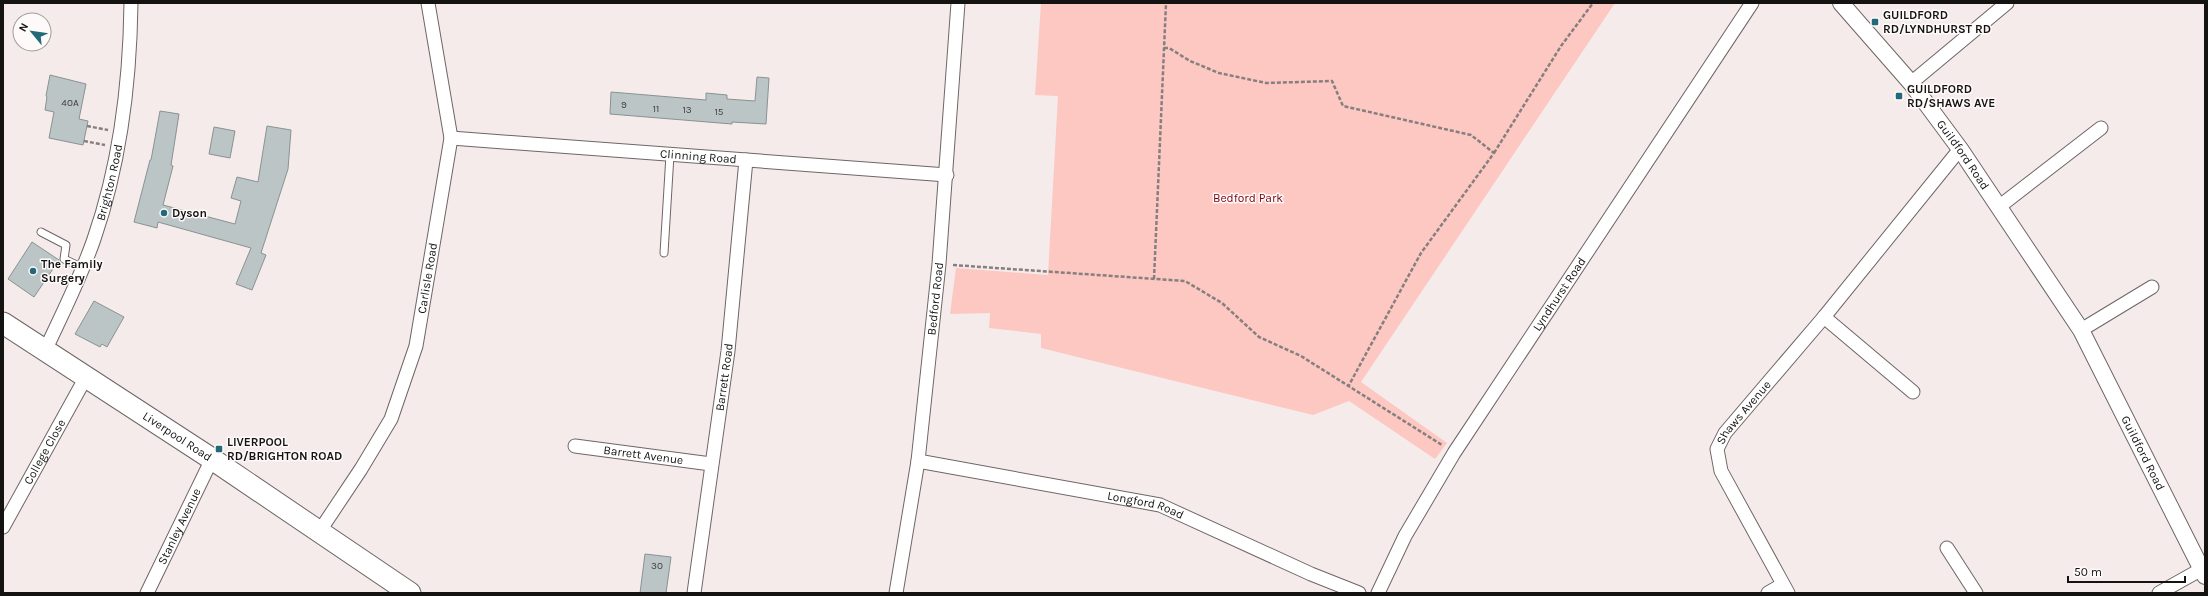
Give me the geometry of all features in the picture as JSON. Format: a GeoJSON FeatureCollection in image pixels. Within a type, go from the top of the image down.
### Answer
{"type":"FeatureCollection","features":[{"type":"Feature","properties":{"kind":"main road","name":"Liverpool Road"},"geometry":{"type":"LineString","coordinates":[[3,323],[212,459],[410,593]]}},
{"type":"Feature","properties":{"kind":"street","name":"Brighton Road"},"geometry":{"type":"LineString","coordinates":[[45,351],[83,268],[94,239],[120,132],[129,73],[131,3]]}},
{"type":"Feature","properties":{"kind":"street","name":"Carlisle Road"},"geometry":{"type":"LineString","coordinates":[[319,532],[361,469],[391,420],[416,346],[451,138],[428,3]]}},
{"type":"Feature","properties":{"kind":"street","name":"Bedford Road"},"geometry":{"type":"LineString","coordinates":[[896,593],[918,461],[939,264],[947,175],[958,3]]}},
{"type":"Feature","properties":{"kind":"street","name":"Lyndhurst Road"},"geometry":{"type":"LineString","coordinates":[[1378,593],[1405,536],[1454,453],[1752,3]]}},
{"type":"Feature","properties":{"kind":"street","name":"Guildford Road"},"geometry":{"type":"LineString","coordinates":[[1841,3],[1911,83],[1960,149],[2000,206],[2081,330],[2203,573]]}},
{"type":"Feature","properties":{"kind":"street"},"geometry":{"type":"LineString","coordinates":[[1911,83],[2007,3]]}},
{"type":"Feature","properties":{"kind":"street"},"geometry":{"type":"LineString","coordinates":[[2000,206],[2101,128]]}},
{"type":"Feature","properties":{"kind":"street","name":"Clinning Road"},"geometry":{"type":"LineString","coordinates":[[451,138],[947,175]]}},
{"type":"Feature","properties":{"kind":"street","name":"Shaws Avenue"},"geometry":{"type":"LineString","coordinates":[[1768,593],[1785,589],[1720,471],[1717,449],[1725,433],[1824,317],[1960,149]]}},
{"type":"Feature","properties":{"kind":"street","name":"Barrett Road"},"geometry":{"type":"LineString","coordinates":[[694,593],[728,351],[746,160]]}},
{"type":"Feature","properties":{"kind":"street"},"geometry":{"type":"LineString","coordinates":[[2081,330],[2152,287]]}},
{"type":"Feature","properties":{"kind":"street"},"geometry":{"type":"LineString","coordinates":[[1824,317],[1913,392]]}},
{"type":"Feature","properties":{"kind":"street","name":"College Close"},"geometry":{"type":"LineString","coordinates":[[3,527],[86,377]]}},
{"type":"Feature","properties":{"kind":"street","name":"Barrett Avenue"},"geometry":{"type":"LineString","coordinates":[[575,446],[711,464]]}},
{"type":"Feature","properties":{"kind":"street","name":"Stanley Avenue"},"geometry":{"type":"LineString","coordinates":[[147,593],[212,459]]}},
{"type":"Feature","properties":{"kind":"street","name":"Longford Road"},"geometry":{"type":"LineString","coordinates":[[918,461],[1160,505],[1311,574],[1360,593]]}},
{"type":"Feature","properties":{"kind":"street"},"geometry":{"type":"LineString","coordinates":[[1947,548],[1976,593]]}},
{"type":"Feature","properties":{"kind":"street"},"geometry":{"type":"LineString","coordinates":[[2159,593],[2203,573]]}},
{"type":"Feature","properties":{"kind":"lane"},"geometry":{"type":"LineString","coordinates":[[664,253],[670,155]]}},
{"type":"Feature","properties":{"kind":"lane"},"geometry":{"type":"LineString","coordinates":[[41,232],[66,245],[64,259],[83,268]]}},
{"type":"Feature","properties":{"kind":"path"},"geometry":{"type":"LineString","coordinates":[[1154,279],[1166,3]]}},
{"type":"Feature","properties":{"kind":"path"},"geometry":{"type":"LineString","coordinates":[[1349,385],[1421,252],[1494,153],[1561,46],[1593,3]]}},
{"type":"Feature","properties":{"kind":"path"},"geometry":{"type":"LineString","coordinates":[[1164,48],[1169,48],[1190,61],[1219,73],[1266,84],[1332,81],[1343,106],[1471,134],[1494,153]]}},
{"type":"Feature","properties":{"kind":"path"},"geometry":{"type":"LineString","coordinates":[[87,126],[120,132]]}},
{"type":"Feature","properties":{"kind":"path"},"geometry":{"type":"LineString","coordinates":[[84,141],[110,146]]}},
{"type":"Feature","properties":{"kind":"path"},"geometry":{"type":"LineString","coordinates":[[939,264],[1185,281],[1222,303],[1259,337],[1301,356],[1349,385],[1454,453]]}},
{"type":"Feature","properties":{"kind":"green space","name":"Bedford Park"},"geometry":{"type":"Polygon","coordinates":[[[1041,3],[1615,3],[1361,382],[1447,443],[1435,459],[1349,401],[1313,415],[1041,348],[1041,334],[989,328],[990,313],[950,314],[956,268],[1048,275],[1058,96],[1035,95],[1041,3]]]}},
{"type":"Feature","properties":{"kind":"building"},"geometry":{"type":"Polygon","coordinates":[[[50,75],[86,84],[79,119],[88,121],[83,145],[49,138],[54,112],[45,110],[50,75]]]}},
{"type":"Feature","properties":{"kind":"building"},"geometry":{"type":"Polygon","coordinates":[[[757,77],[769,78],[766,124],[732,122],[732,124],[610,114],[611,92],[706,100],[706,93],[727,95],[727,99],[755,101],[757,77]]]}},
{"type":"Feature","properties":{"kind":"building"},"geometry":{"type":"Polygon","coordinates":[[[160,111],[179,114],[171,165],[173,166],[163,205],[235,224],[241,201],[231,198],[237,177],[258,182],[267,126],[291,130],[288,169],[261,253],[266,255],[252,290],[236,284],[251,248],[158,222],[157,228],[134,222],[151,160],[160,111]]]}},
{"type":"Feature","properties":{"kind":"building"},"geometry":{"type":"Polygon","coordinates":[[[214,127],[235,131],[230,158],[209,154],[214,127]]]}},
{"type":"Feature","properties":{"kind":"building","name":"The Family Surgery"},"geometry":{"type":"Polygon","coordinates":[[[32,242],[59,260],[34,297],[8,279],[32,242]]]}},
{"type":"Feature","properties":{"kind":"building"},"geometry":{"type":"Polygon","coordinates":[[[94,301],[124,317],[107,347],[102,344],[100,347],[75,334],[94,301]]]}},
{"type":"Feature","properties":{"kind":"building"},"geometry":{"type":"Polygon","coordinates":[[[645,554],[671,557],[666,593],[640,593],[645,554]]]}},
{"type":"Feature","properties":{"kind":"place","name":"GUILDFORD RD/LYNDHURST RD"},"geometry":{"type":"Point","coordinates":[1875,22]}},
{"type":"Feature","properties":{"kind":"place","name":"GUILDFORD RD/SHAWS AVE"},"geometry":{"type":"Point","coordinates":[1899,96]}},
{"type":"Feature","properties":{"kind":"place","name":"Dyson"},"geometry":{"type":"Point","coordinates":[164,213]}},
{"type":"Feature","properties":{"kind":"place","name":"The Family Surgery"},"geometry":{"type":"Point","coordinates":[33,271]}},
{"type":"Feature","properties":{"kind":"place","name":"LIVERPOOL RD/BRIGHTON ROAD"},"geometry":{"type":"Point","coordinates":[219,449]}}]}
